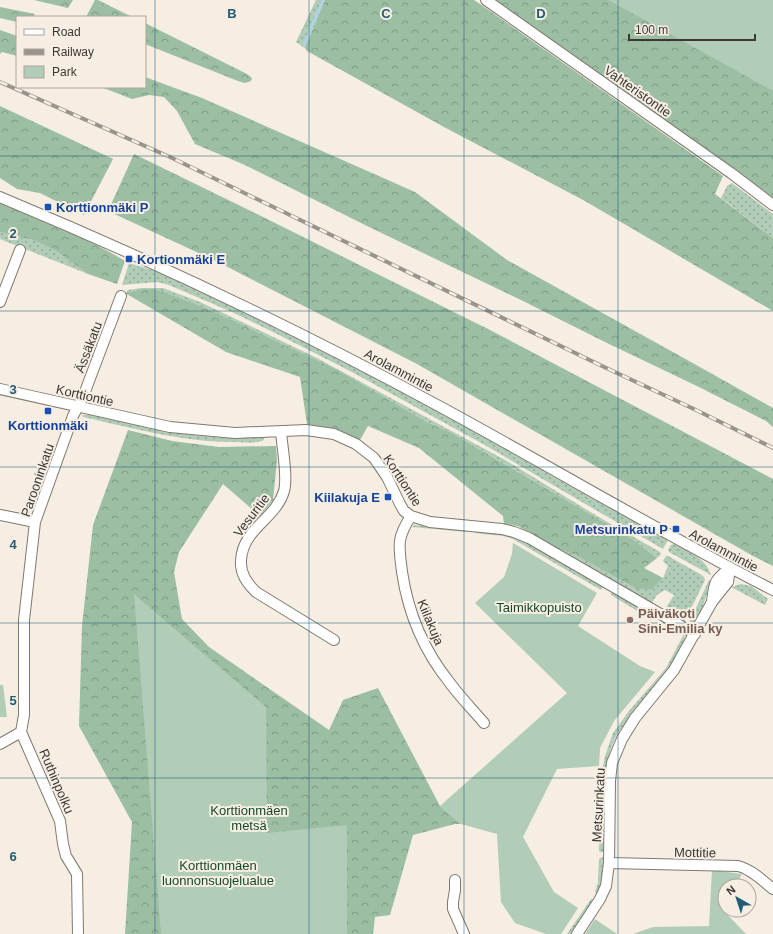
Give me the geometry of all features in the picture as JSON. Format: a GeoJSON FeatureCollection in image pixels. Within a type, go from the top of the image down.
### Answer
{"type":"FeatureCollection","features":[{"type":"Feature","properties":{"kind":"street","name":"Vahteristontie"},"geometry":{"type":"LineString","coordinates":[[486,0],[725,169],[773,205]]}},
{"type":"Feature","properties":{"kind":"street","name":"Arolammintie"},"geometry":{"type":"LineString","coordinates":[[0,197],[192,281],[355,361],[437,404],[730,568],[773,590]]}},
{"type":"Feature","properties":{"kind":"street"},"geometry":{"type":"LineString","coordinates":[[0,302],[20,250]]}},
{"type":"Feature","properties":{"kind":"street","name":"Ässäkatu"},"geometry":{"type":"LineString","coordinates":[[79,406],[121,296]]}},
{"type":"Feature","properties":{"kind":"street","name":"Korttiontie"},"geometry":{"type":"LineString","coordinates":[[0,389],[170,427],[200,431],[235,433],[306,430],[340,436],[356,444],[374,458],[384,470],[404,511],[411,516],[430,522],[502,530],[514,532],[524,536],[695,634]]}},
{"type":"Feature","properties":{"kind":"street","name":"Parooninkatu"},"geometry":{"type":"LineString","coordinates":[[22,732],[24,715],[24,620],[35,522],[73,416],[79,406]]}},
{"type":"Feature","properties":{"kind":"street","name":"Vesuritie"},"geometry":{"type":"LineString","coordinates":[[281,430],[285,484],[283,492],[275,508],[251,534],[244,545],[242,554],[242,570],[249,585],[256,592],[334,640]]}},
{"type":"Feature","properties":{"kind":"street"},"geometry":{"type":"LineString","coordinates":[[0,515],[35,522]]}},
{"type":"Feature","properties":{"kind":"street","name":"Kiilakuja"},"geometry":{"type":"LineString","coordinates":[[411,516],[401,533],[399,543],[404,588],[412,614],[418,630],[446,678],[484,723]]}},
{"type":"Feature","properties":{"kind":"street","name":"Metsurinkatu"},"geometry":{"type":"LineString","coordinates":[[577,934],[603,893],[607,880],[609,863],[610,781],[612,763],[617,749],[627,728],[674,670],[712,602],[728,582],[730,568]]}},
{"type":"Feature","properties":{"kind":"street"},"geometry":{"type":"LineString","coordinates":[[0,744],[22,732]]}},
{"type":"Feature","properties":{"kind":"street","name":"Ruthinpolku"},"geometry":{"type":"LineString","coordinates":[[22,732],[60,821],[66,856],[77,874],[78,934]]}},
{"type":"Feature","properties":{"kind":"street","name":"Mottitie"},"geometry":{"type":"LineString","coordinates":[[609,863],[738,866],[743,867],[773,889]]}},
{"type":"Feature","properties":{"kind":"street"},"geometry":{"type":"LineString","coordinates":[[455,880],[453,902],[454,909],[464,934]]}},
{"type":"Feature","properties":{"kind":"green space"},"geometry":{"type":"Polygon","coordinates":[[[34,0],[73,0],[68,8],[34,0]]]}},
{"type":"Feature","properties":{"kind":"green space"},"geometry":{"type":"Polygon","coordinates":[[[95,0],[98,0],[130,16],[87,16],[95,0]]]}},
{"type":"Feature","properties":{"kind":"green space"},"geometry":{"type":"Polygon","coordinates":[[[316,0],[325,0],[305,48],[296,42],[316,0]]]}},
{"type":"Feature","properties":{"kind":"green space"},"geometry":{"type":"Polygon","coordinates":[[[325,0],[474,0],[480,4],[723,176],[715,194],[773,238],[773,311],[585,201],[444,127],[307,51],[305,48],[325,0]]]}},
{"type":"Feature","properties":{"kind":"green space"},"geometry":{"type":"Polygon","coordinates":[[[490,0],[773,0],[773,198],[490,0]]]}},
{"type":"Feature","properties":{"kind":"green space"},"geometry":{"type":"Polygon","coordinates":[[[608,0],[773,0],[773,91],[608,0]]]}},
{"type":"Feature","properties":{"kind":"green space"},"geometry":{"type":"Polygon","coordinates":[[[0,7],[35,14],[34,16],[16,16],[16,22],[0,18],[0,7]]]}},
{"type":"Feature","properties":{"kind":"green space"},"geometry":{"type":"Polygon","coordinates":[[[146,24],[247,74],[252,78],[251,81],[245,83],[146,44],[146,24]]]}},
{"type":"Feature","properties":{"kind":"green space"},"geometry":{"type":"Polygon","coordinates":[[[0,30],[16,36],[16,56],[2,52],[0,54],[0,30]]]}},
{"type":"Feature","properties":{"kind":"green space"},"geometry":{"type":"Polygon","coordinates":[[[146,77],[202,98],[415,192],[507,260],[773,408],[773,427],[766,421],[699,387],[367,226],[245,165],[195,144],[177,111],[164,97],[149,95],[132,99],[104,88],[146,88],[146,77]]]}},
{"type":"Feature","properties":{"kind":"green space"},"geometry":{"type":"Polygon","coordinates":[[[0,106],[113,159],[84,215],[40,193],[17,189],[0,178],[0,106]]]}},
{"type":"Feature","properties":{"kind":"green space"},"geometry":{"type":"Polygon","coordinates":[[[134,154],[490,330],[773,479],[773,566],[417,364],[218,262],[108,211],[134,154]]]}},
{"type":"Feature","properties":{"kind":"green space"},"geometry":{"type":"Polygon","coordinates":[[[732,183],[773,214],[773,238],[721,198],[727,186],[732,183]]]}},
{"type":"Feature","properties":{"kind":"green space"},"geometry":{"type":"Polygon","coordinates":[[[0,202],[80,237],[125,261],[117,284],[88,274],[53,249],[33,240],[0,232],[0,202]]]}},
{"type":"Feature","properties":{"kind":"green space"},"geometry":{"type":"Polygon","coordinates":[[[0,232],[33,240],[53,249],[88,274],[0,239],[0,232]]]}},
{"type":"Feature","properties":{"kind":"green space"},"geometry":{"type":"Polygon","coordinates":[[[129,263],[162,273],[199,290],[282,330],[411,396],[668,540],[663,549],[483,444],[350,371],[234,313],[169,285],[157,282],[122,285],[129,263]]]}},
{"type":"Feature","properties":{"kind":"green space"},"geometry":{"type":"Polygon","coordinates":[[[142,288],[163,288],[200,302],[315,357],[505,460],[661,554],[657,558],[631,538],[450,432],[427,422],[338,370],[198,305],[154,289],[142,289],[125,293],[128,290],[142,288]]]}},
{"type":"Feature","properties":{"kind":"green space"},"geometry":{"type":"Polygon","coordinates":[[[142,289],[154,289],[161,291],[227,318],[338,370],[427,422],[450,432],[631,538],[657,558],[644,568],[663,578],[652,589],[637,589],[577,556],[552,546],[518,526],[504,524],[503,516],[419,448],[368,426],[360,440],[328,428],[307,424],[300,377],[226,352],[125,293],[142,289]]]}},
{"type":"Feature","properties":{"kind":"green space"},"geometry":{"type":"Polygon","coordinates":[[[82,415],[90,415],[182,434],[224,438],[264,438],[264,440],[249,442],[196,440],[139,430],[83,417],[82,415]]]}},
{"type":"Feature","properties":{"kind":"green space","name":"Korttionmäen metsä"},"geometry":{"type":"Polygon","coordinates":[[[128,430],[172,441],[219,447],[276,446],[277,460],[273,500],[260,516],[223,484],[179,552],[174,572],[182,619],[209,647],[329,730],[343,700],[378,688],[440,806],[461,824],[455,824],[413,835],[390,915],[375,917],[373,934],[125,934],[132,822],[79,726],[82,626],[93,525],[128,430]]]}},
{"type":"Feature","properties":{"kind":"green space"},"geometry":{"type":"Polygon","coordinates":[[[415,525],[467,530],[467,532],[412,527],[415,525]]]}},
{"type":"Feature","properties":{"kind":"green space"},"geometry":{"type":"Polygon","coordinates":[[[475,531],[510,535],[522,540],[603,587],[601,590],[513,539],[503,536],[475,533],[475,531]]]}},
{"type":"Feature","properties":{"kind":"green space","name":"Taimikkopuisto"},"geometry":{"type":"Polygon","coordinates":[[[513,543],[597,593],[578,626],[640,666],[655,672],[614,721],[600,748],[599,766],[557,769],[523,837],[554,892],[578,908],[561,934],[546,934],[515,923],[501,902],[497,834],[461,824],[440,806],[567,693],[475,603],[504,577],[512,554],[513,543]]]}},
{"type":"Feature","properties":{"kind":"green space"},"geometry":{"type":"Polygon","coordinates":[[[674,544],[701,560],[709,569],[711,575],[669,552],[668,550],[671,545],[674,544]]]}},
{"type":"Feature","properties":{"kind":"green space"},"geometry":{"type":"Polygon","coordinates":[[[552,546],[577,556],[637,589],[663,578],[668,566],[663,561],[666,556],[700,574],[705,580],[684,623],[664,611],[674,595],[665,590],[657,595],[651,604],[552,546]]]}},
{"type":"Feature","properties":{"kind":"green space"},"geometry":{"type":"Polygon","coordinates":[[[709,580],[711,581],[703,606],[696,621],[689,623],[709,580]]]}},
{"type":"Feature","properties":{"kind":"green space"},"geometry":{"type":"Polygon","coordinates":[[[741,584],[751,586],[768,599],[765,605],[731,587],[741,584]]]}},
{"type":"Feature","properties":{"kind":"green space"},"geometry":{"type":"Polygon","coordinates":[[[613,592],[646,611],[644,615],[611,595],[613,592]]]}},
{"type":"Feature","properties":{"kind":"green space","name":"Korttionmäen luonnonsuojelualue"},"geometry":{"type":"Polygon","coordinates":[[[134,594],[266,707],[267,833],[347,825],[347,934],[161,934],[134,594]]]}},
{"type":"Feature","properties":{"kind":"green space"},"geometry":{"type":"Polygon","coordinates":[[[684,634],[683,643],[678,655],[669,669],[618,733],[609,754],[606,778],[601,777],[605,756],[613,733],[629,711],[666,668],[684,634]]]}},
{"type":"Feature","properties":{"kind":"green space"},"geometry":{"type":"Polygon","coordinates":[[[0,685],[3,685],[7,717],[0,717],[0,685]]]}},
{"type":"Feature","properties":{"kind":"green space"},"geometry":{"type":"Polygon","coordinates":[[[601,784],[605,784],[604,852],[599,851],[601,784]]]}},
{"type":"Feature","properties":{"kind":"green space"},"geometry":{"type":"Polygon","coordinates":[[[603,857],[602,884],[598,894],[595,892],[598,883],[599,859],[603,857]]]}},
{"type":"Feature","properties":{"kind":"green space"},"geometry":{"type":"Polygon","coordinates":[[[712,870],[742,874],[740,878],[717,878],[717,918],[731,918],[746,934],[633,934],[653,927],[709,926],[712,870]]]}},
{"type":"Feature","properties":{"kind":"green space"},"geometry":{"type":"Polygon","coordinates":[[[591,899],[594,901],[571,934],[567,934],[591,899]]]}},
{"type":"Feature","properties":{"kind":"green space"},"geometry":{"type":"Polygon","coordinates":[[[595,919],[617,934],[585,934],[595,919]]]}},
{"type":"Feature","properties":{"kind":"waterway"},"geometry":{"type":"LineString","coordinates":[[304,45],[323,0]]}},
{"type":"Feature","properties":{"kind":"railway"},"geometry":{"type":"LineString","coordinates":[[0,82],[170,157],[773,448]]}},
{"type":"Feature","properties":{"kind":"place","name":"Korttionmäki P"},"geometry":{"type":"Point","coordinates":[48,207]}},
{"type":"Feature","properties":{"kind":"place","name":"Kortionmäki E"},"geometry":{"type":"Point","coordinates":[129,259]}},
{"type":"Feature","properties":{"kind":"place","name":"Korttionmäki"},"geometry":{"type":"Point","coordinates":[48,411]}},
{"type":"Feature","properties":{"kind":"place","name":"Kiilakuja E"},"geometry":{"type":"Point","coordinates":[388,497]}},
{"type":"Feature","properties":{"kind":"place","name":"Metsurinkatu P"},"geometry":{"type":"Point","coordinates":[676,529]}},
{"type":"Feature","properties":{"kind":"place","name":"Päiväkoti Sini-Emilia ky"},"geometry":{"type":"Point","coordinates":[630,620]}}]}
